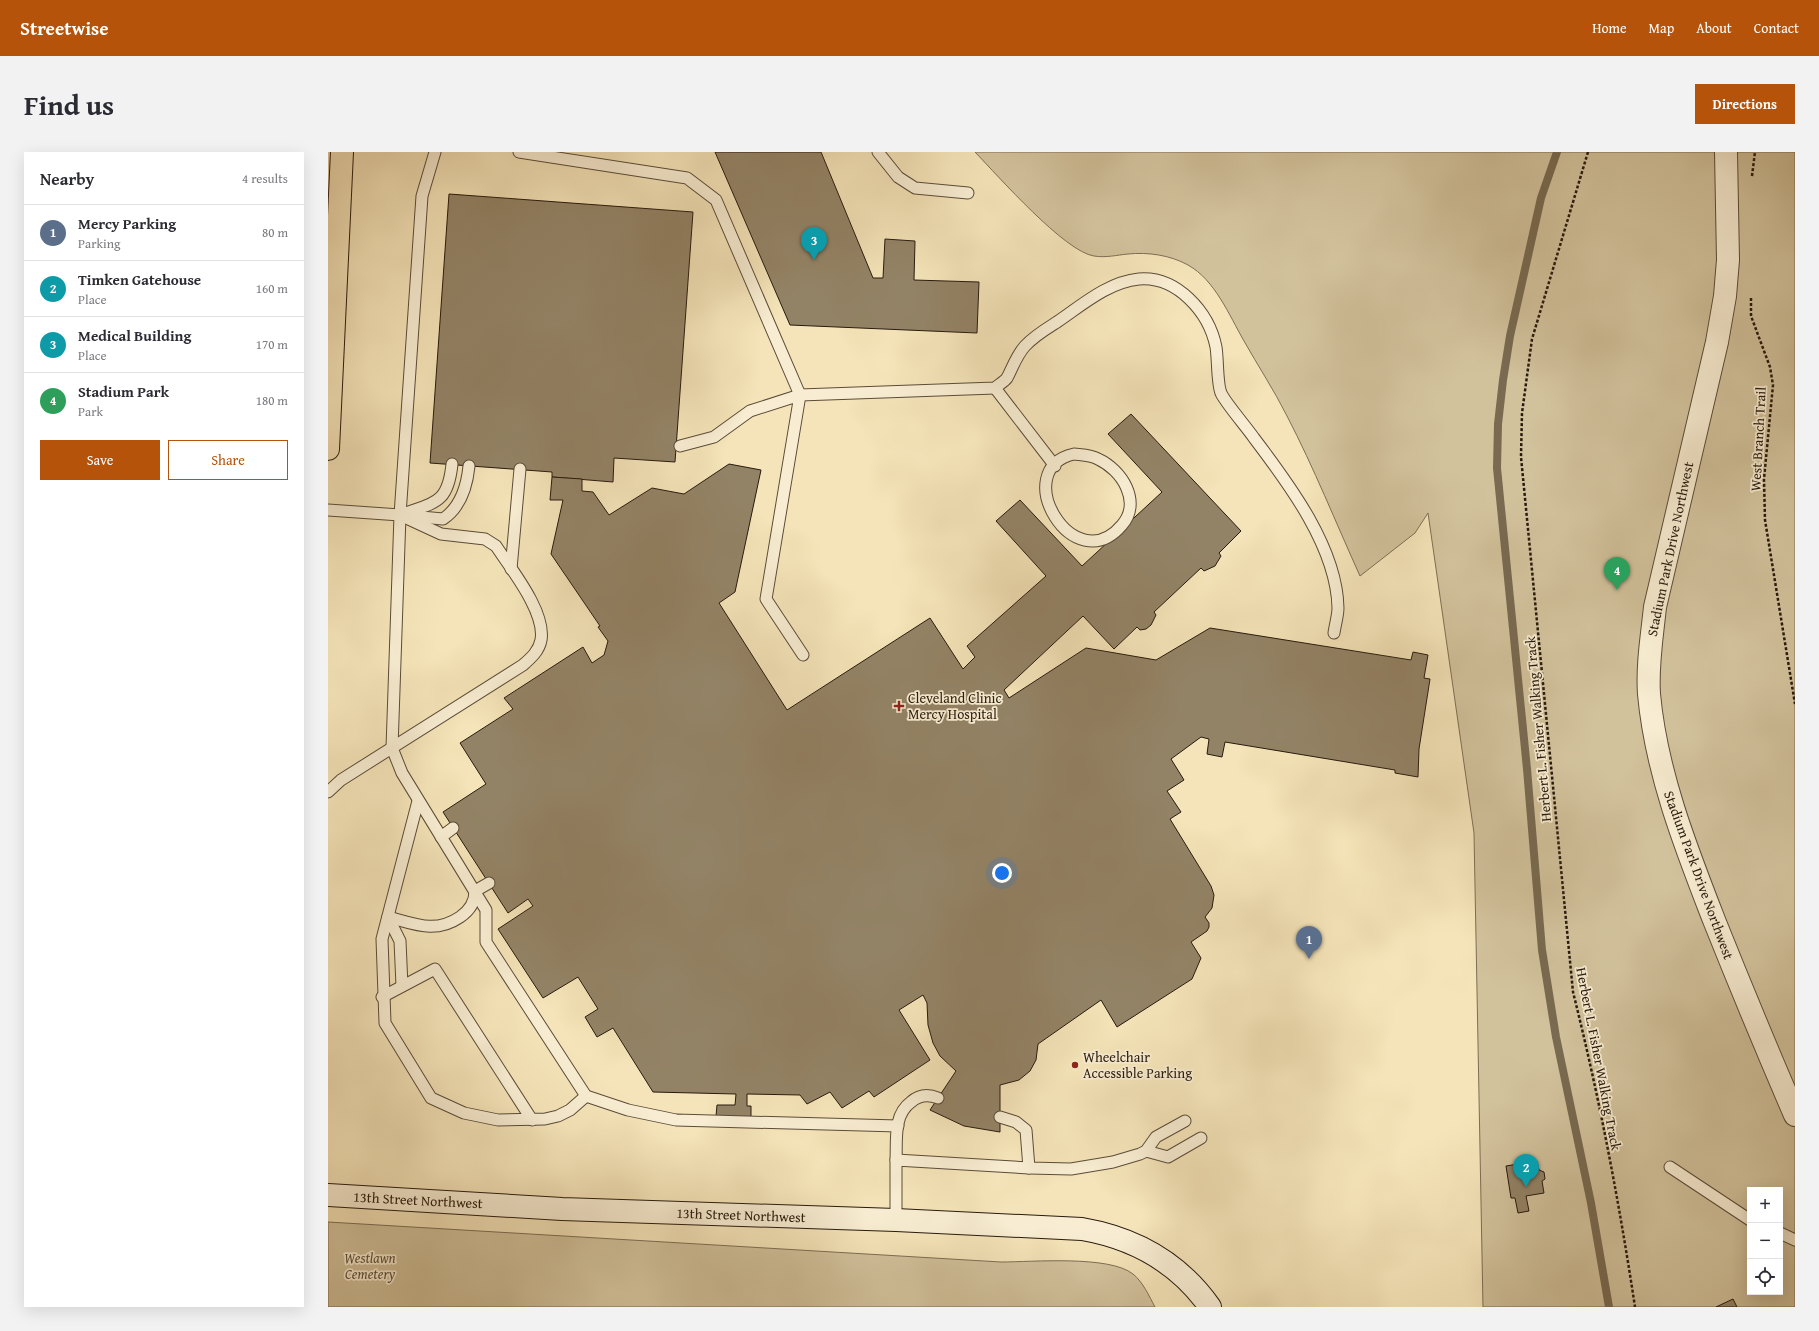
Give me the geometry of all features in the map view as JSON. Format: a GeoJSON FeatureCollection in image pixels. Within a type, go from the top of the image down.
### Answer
{"type":"FeatureCollection","features":[{"type":"Feature","properties":{"kind":"highway"},"geometry":{"type":"LineString","coordinates":[[328,449],[342,152]]}},
{"type":"Feature","properties":{"kind":"street","name":"Stadium Park Drive Northwest"},"geometry":{"type":"LineString","coordinates":[[1726,152],[1728,260],[1725,296],[1717,342],[1655,607],[1650,650],[1649,693],[1656,743],[1674,809],[1700,885],[1754,1021],[1795,1115]]}},
{"type":"Feature","properties":{"kind":"street","name":"13th Street Northwest"},"geometry":{"type":"LineString","coordinates":[[328,1195],[562,1209],[896,1220],[1082,1229],[1111,1235],[1151,1252],[1186,1278],[1210,1307]]}},
{"type":"Feature","properties":{"kind":"lane"},"geometry":{"type":"LineString","coordinates":[[435,152],[422,196],[400,515],[392,748],[402,773],[486,910],[486,942],[586,1096],[628,1110],[676,1120],[898,1126]]}},
{"type":"Feature","properties":{"kind":"lane"},"geometry":{"type":"LineString","coordinates":[[519,152],[687,178],[716,200],[800,395],[766,598],[803,655]]}},
{"type":"Feature","properties":{"kind":"lane"},"geometry":{"type":"LineString","coordinates":[[878,152],[898,177],[915,188],[968,193]]}},
{"type":"Feature","properties":{"kind":"lane"},"geometry":{"type":"LineString","coordinates":[[680,446],[714,437],[750,411],[800,395],[995,388],[1006,379],[1015,361],[1030,341],[1102,291],[1127,281],[1139,279],[1162,282],[1182,293],[1204,316],[1214,338],[1219,367],[1221,393],[1274,464],[1309,519],[1321,543],[1331,570],[1337,597],[1338,609],[1334,632]]}},
{"type":"Feature","properties":{"kind":"lane"},"geometry":{"type":"LineString","coordinates":[[995,388],[1055,466]]}},
{"type":"Feature","properties":{"kind":"lane"},"geometry":{"type":"LineString","coordinates":[[1082,454],[1097,458],[1116,472],[1127,487],[1130,504],[1126,521],[1114,534],[1098,542],[1090,541],[1074,535],[1061,525],[1051,512],[1046,497],[1047,479],[1055,466],[1067,456],[1082,454]]}},
{"type":"Feature","properties":{"kind":"lane"},"geometry":{"type":"LineString","coordinates":[[400,515],[440,499],[448,487],[452,464]]}},
{"type":"Feature","properties":{"kind":"lane"},"geometry":{"type":"LineString","coordinates":[[328,510],[443,519],[447,517],[462,497],[469,466]]}},
{"type":"Feature","properties":{"kind":"lane"},"geometry":{"type":"LineString","coordinates":[[511,569],[520,469]]}},
{"type":"Feature","properties":{"kind":"lane"},"geometry":{"type":"LineString","coordinates":[[328,792],[341,780],[517,669],[536,652],[541,639],[540,623],[532,603],[496,546],[488,540],[441,534],[400,515]]}},
{"type":"Feature","properties":{"kind":"lane"},"geometry":{"type":"LineString","coordinates":[[418,801],[382,939],[382,997],[385,1022],[431,1098],[459,1111],[480,1118],[532,1120],[558,1116],[570,1110],[586,1096]]}},
{"type":"Feature","properties":{"kind":"lane"},"geometry":{"type":"LineString","coordinates":[[441,837],[453,828]]}},
{"type":"Feature","properties":{"kind":"lane"},"geometry":{"type":"LineString","coordinates":[[475,891],[489,883]]}},
{"type":"Feature","properties":{"kind":"lane"},"geometry":{"type":"LineString","coordinates":[[388,917],[427,926],[445,925],[466,912],[474,901],[475,891]]}},
{"type":"Feature","properties":{"kind":"lane"},"geometry":{"type":"LineString","coordinates":[[388,917],[400,940],[402,986]]}},
{"type":"Feature","properties":{"kind":"lane"},"geometry":{"type":"LineString","coordinates":[[382,997],[435,969],[532,1120]]}},
{"type":"Feature","properties":{"kind":"lane"},"geometry":{"type":"LineString","coordinates":[[896,1220],[896,1160],[900,1113],[914,1099],[926,1096],[938,1098]]}},
{"type":"Feature","properties":{"kind":"lane"},"geometry":{"type":"LineString","coordinates":[[1000,1117],[1016,1122],[1026,1130],[1028,1140],[1029,1168]]}},
{"type":"Feature","properties":{"kind":"lane"},"geometry":{"type":"LineString","coordinates":[[896,1160],[1029,1168],[1082,1168],[1126,1159],[1146,1151],[1156,1137],[1185,1121]]}},
{"type":"Feature","properties":{"kind":"lane"},"geometry":{"type":"LineString","coordinates":[[1146,1151],[1168,1157],[1201,1138]]}},
{"type":"Feature","properties":{"kind":"lane"},"geometry":{"type":"LineString","coordinates":[[1670,1166],[1747,1218]]}},
{"type":"Feature","properties":{"kind":"lane"},"geometry":{"type":"LineString","coordinates":[[1783,1234],[1795,1240]]}},
{"type":"Feature","properties":{"kind":"path","name":"Herbert L. Fisher Walking Track"},"geometry":{"type":"LineString","coordinates":[[1588,152],[1532,339],[1522,413],[1522,457],[1573,992],[1587,1048],[1624,1231],[1635,1307]]}},
{"type":"Feature","properties":{"kind":"path"},"geometry":{"type":"LineString","coordinates":[[1752,179],[1755,152]]}},
{"type":"Feature","properties":{"kind":"path","name":"West Branch Trail"},"geometry":{"type":"LineString","coordinates":[[1751,293],[1751,316],[1770,367],[1773,385],[1764,479],[1765,520],[1795,704]]}},
{"type":"Feature","properties":{"kind":"green space"},"geometry":{"type":"Polygon","coordinates":[[[975,152],[1795,152],[1795,1307],[1483,1307],[1474,833],[1428,513],[1415,533],[1360,576],[1316,476],[1282,406],[1227,309],[1214,289],[1206,280],[1188,265],[1159,255],[1143,253],[1098,257],[1082,251],[1066,241],[1050,228],[975,152]]]}},
{"type":"Feature","properties":{"kind":"green space","name":"Westlawn Cemetery"},"geometry":{"type":"Polygon","coordinates":[[[328,1222],[1001,1262],[1089,1262],[1107,1264],[1122,1268],[1133,1274],[1143,1285],[1155,1307],[328,1307],[328,1222]]]}},
{"type":"Feature","properties":{"kind":"building"},"geometry":{"type":"Polygon","coordinates":[[[715,152],[821,152],[873,278],[883,278],[885,239],[915,241],[914,280],[979,282],[977,333],[790,325],[715,152]]]}},
{"type":"Feature","properties":{"kind":"building"},"geometry":{"type":"Polygon","coordinates":[[[449,194],[693,212],[675,462],[614,458],[613,482],[552,477],[552,472],[430,463],[449,194]]]}},
{"type":"Feature","properties":{"kind":"building","name":"Cleveland Clinic Mercy Hospital"},"geometry":{"type":"Polygon","coordinates":[[[1131,414],[1241,531],[1219,553],[1221,556],[1215,566],[1204,571],[1201,568],[1154,612],[1156,615],[1151,625],[1146,629],[1140,630],[1137,627],[1114,649],[1083,616],[1004,690],[1009,698],[1086,648],[1156,660],[1210,628],[1411,660],[1413,652],[1428,655],[1424,678],[1430,679],[1419,749],[1418,777],[1395,773],[1395,770],[1225,742],[1222,757],[1207,754],[1209,739],[1201,737],[1171,759],[1184,780],[1167,791],[1181,812],[1170,819],[1211,886],[1214,895],[1212,908],[1205,917],[1209,923],[1209,927],[1207,931],[1191,942],[1201,958],[1192,979],[1117,1027],[1101,1000],[1038,1044],[1036,1060],[1030,1071],[1019,1080],[1000,1085],[1000,1132],[964,1126],[930,1110],[956,1071],[940,1056],[933,1043],[928,1025],[927,1003],[923,995],[899,1010],[930,1060],[874,1097],[869,1091],[842,1108],[830,1092],[807,1104],[800,1095],[747,1094],[747,1106],[751,1106],[751,1117],[716,1116],[717,1105],[735,1105],[736,1094],[653,1092],[613,1028],[597,1037],[585,1017],[598,1009],[578,977],[543,998],[498,929],[533,906],[528,899],[508,913],[443,812],[486,784],[460,743],[513,709],[504,698],[583,647],[592,663],[604,655],[608,641],[598,627],[600,626],[551,554],[563,500],[550,500],[552,477],[582,479],[582,491],[593,492],[609,515],[652,488],[684,494],[729,464],[761,470],[735,592],[719,603],[787,710],[930,618],[963,669],[975,657],[967,646],[1046,576],[996,521],[1020,500],[1082,566],[1162,492],[1108,434],[1131,414]]]}},
{"type":"Feature","properties":{"kind":"building"},"geometry":{"type":"Polygon","coordinates":[[[1537,1161],[1539,1170],[1544,1172],[1545,1179],[1542,1181],[1544,1193],[1526,1196],[1529,1211],[1518,1213],[1515,1198],[1511,1198],[1506,1166],[1537,1161]]]}},
{"type":"Feature","properties":{"kind":"building"},"geometry":{"type":"Polygon","coordinates":[[[1733,1299],[1737,1307],[1716,1307],[1733,1299]]]}},
{"type":"Feature","properties":{"kind":"waterway"},"geometry":{"type":"LineString","coordinates":[[1557,152],[1541,198],[1510,336],[1498,424],[1497,468],[1527,769],[1542,950],[1556,1037],[1591,1203],[1609,1307]]}},
{"type":"Feature","properties":{"kind":"place","name":"Medical Building"},"geometry":{"type":"Point","coordinates":[814,260]}},
{"type":"Feature","properties":{"kind":"place","name":"Stadium Park"},"geometry":{"type":"Point","coordinates":[1617,590]}},
{"type":"Feature","properties":{"kind":"place","name":"Cleveland Clinic Mercy Hospital"},"geometry":{"type":"Point","coordinates":[899,706]}},
{"type":"Feature","properties":{"kind":"place","name":"Mercy Parking"},"geometry":{"type":"Point","coordinates":[1309,959]}},
{"type":"Feature","properties":{"kind":"place","name":"Wheelchair Accessible Parking"},"geometry":{"type":"Point","coordinates":[1075,1065]}},
{"type":"Feature","properties":{"kind":"place","name":"Timken Gatehouse"},"geometry":{"type":"Point","coordinates":[1526,1187]}}]}
